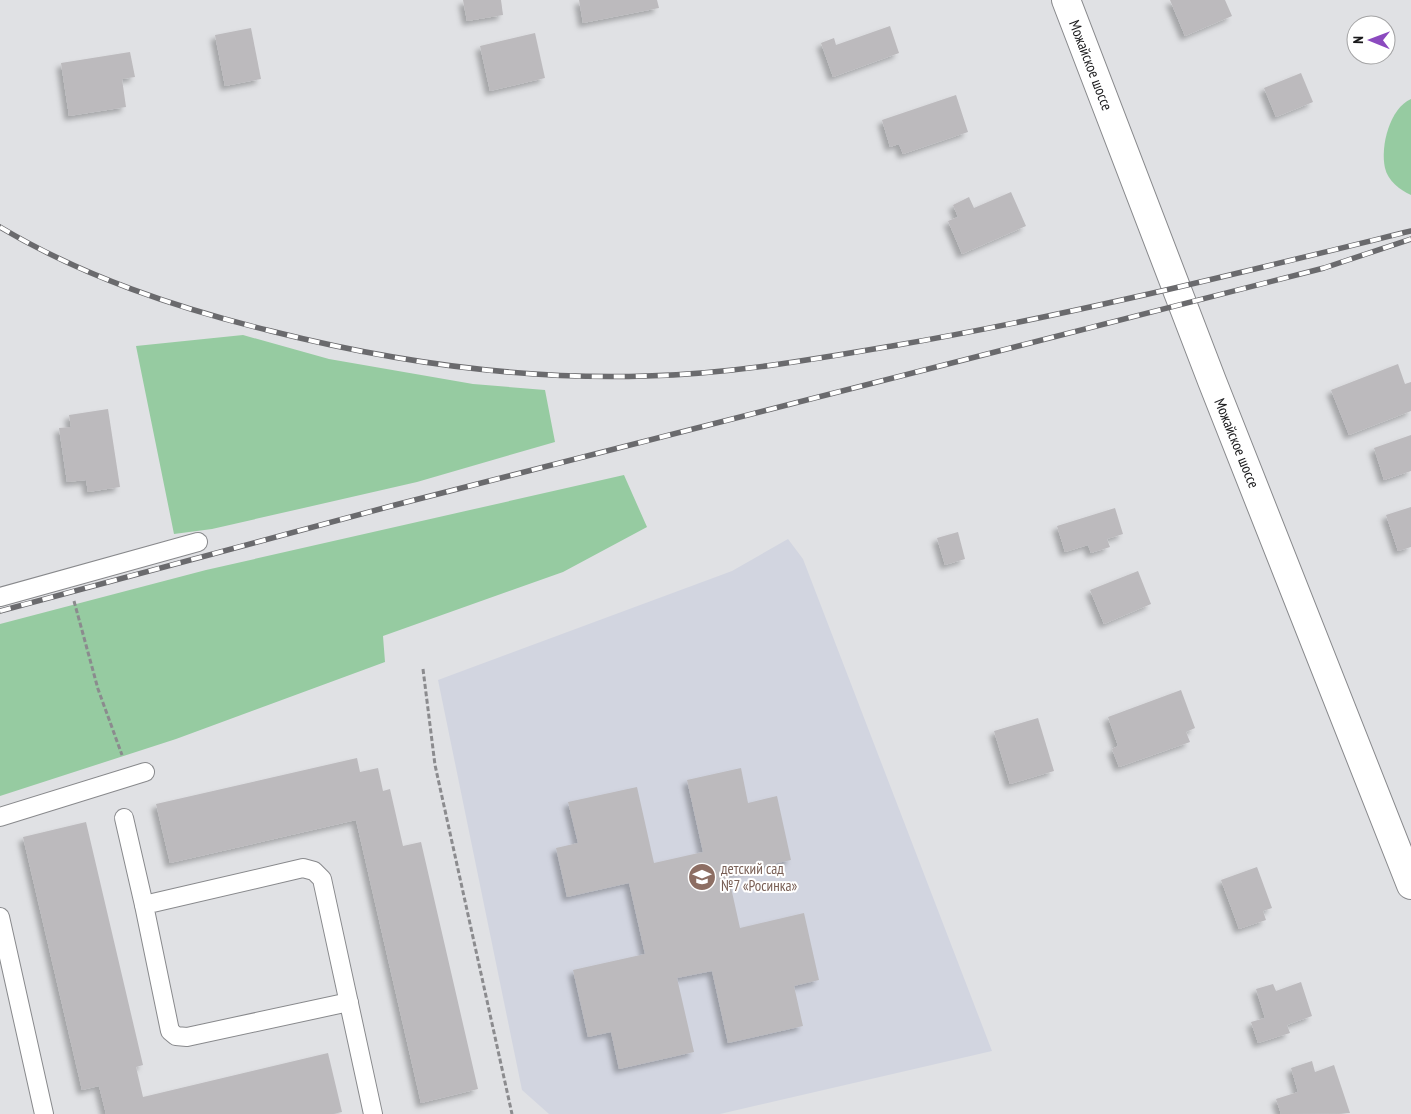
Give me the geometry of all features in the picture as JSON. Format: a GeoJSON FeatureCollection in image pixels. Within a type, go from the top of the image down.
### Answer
{"type":"FeatureCollection","features":[{"type":"Feature","properties":{"kind":"main road","name":"Можайское шоссе"},"geometry":{"type":"LineString","coordinates":[[1066,0],[1212,381],[1411,885]]}},
{"type":"Feature","properties":{"kind":"lane"},"geometry":{"type":"LineString","coordinates":[[0,597],[198,542]]}},
{"type":"Feature","properties":{"kind":"lane"},"geometry":{"type":"LineString","coordinates":[[0,817],[137,774]]}},
{"type":"Feature","properties":{"kind":"lane"},"geometry":{"type":"LineString","coordinates":[[124,818],[170,1031],[176,1036],[187,1036],[349,1002]]}},
{"type":"Feature","properties":{"kind":"lane"},"geometry":{"type":"LineString","coordinates":[[144,905],[302,868],[314,871],[322,878],[373,1114]]}},
{"type":"Feature","properties":{"kind":"lane"},"geometry":{"type":"LineString","coordinates":[[0,917],[44,1114]]}},
{"type":"Feature","properties":{"kind":"path"},"geometry":{"type":"LineString","coordinates":[[67,578],[98,689],[137,774]]}},
{"type":"Feature","properties":{"kind":"path"},"geometry":{"type":"LineString","coordinates":[[423,670],[435,765],[512,1114]]}},
{"type":"Feature","properties":{"kind":"shaded area","name":"детский сад №7 «Росинка»"},"geometry":{"type":"Polygon","coordinates":[[[788,539],[803,559],[992,1051],[720,1114],[549,1114],[522,1090],[438,680],[732,571],[788,539]]]}},
{"type":"Feature","properties":{"kind":"green space"},"geometry":{"type":"Polygon","coordinates":[[[1411,99],[1411,195],[1399,188],[1387,173],[1384,149],[1385,139],[1392,119],[1397,110],[1411,99]]]}},
{"type":"Feature","properties":{"kind":"green space"},"geometry":{"type":"Polygon","coordinates":[[[243,335],[329,359],[473,384],[545,390],[555,442],[417,482],[212,529],[174,534],[136,346],[243,335]]]}},
{"type":"Feature","properties":{"kind":"green space"},"geometry":{"type":"Polygon","coordinates":[[[624,475],[647,527],[563,572],[383,636],[385,662],[176,739],[0,796],[0,624],[206,570],[624,475]]]}},
{"type":"Feature","properties":{"kind":"building"},"geometry":{"type":"Polygon","coordinates":[[[463,0],[501,0],[503,15],[467,21],[463,0]]]}},
{"type":"Feature","properties":{"kind":"building"},"geometry":{"type":"Polygon","coordinates":[[[579,0],[657,0],[659,8],[583,23],[579,0]]]}},
{"type":"Feature","properties":{"kind":"building"},"geometry":{"type":"Polygon","coordinates":[[[1170,0],[1225,0],[1232,16],[1185,36],[1170,0]]]}},
{"type":"Feature","properties":{"kind":"building"},"geometry":{"type":"Polygon","coordinates":[[[890,26],[899,53],[833,77],[821,43],[834,38],[836,45],[890,26]]]}},
{"type":"Feature","properties":{"kind":"building"},"geometry":{"type":"Polygon","coordinates":[[[251,28],[261,79],[225,86],[215,35],[251,28]]]}},
{"type":"Feature","properties":{"kind":"building"},"geometry":{"type":"Polygon","coordinates":[[[535,33],[545,78],[490,91],[480,46],[535,33]]]}},
{"type":"Feature","properties":{"kind":"building"},"geometry":{"type":"Polygon","coordinates":[[[130,52],[135,77],[122,79],[126,107],[69,116],[61,63],[130,52]]]}},
{"type":"Feature","properties":{"kind":"building"},"geometry":{"type":"Polygon","coordinates":[[[1301,73],[1313,102],[1276,117],[1264,88],[1301,73]]]}},
{"type":"Feature","properties":{"kind":"building"},"geometry":{"type":"Polygon","coordinates":[[[956,95],[968,132],[903,154],[899,144],[890,147],[882,120],[956,95]]]}},
{"type":"Feature","properties":{"kind":"building"},"geometry":{"type":"Polygon","coordinates":[[[1011,192],[1026,226],[962,254],[948,221],[958,217],[953,205],[969,197],[974,208],[1011,192]]]}},
{"type":"Feature","properties":{"kind":"building"},"geometry":{"type":"Polygon","coordinates":[[[1398,364],[1405,384],[1411,382],[1411,411],[1349,435],[1331,390],[1398,364]]]}},
{"type":"Feature","properties":{"kind":"building"},"geometry":{"type":"Polygon","coordinates":[[[108,409],[120,487],[88,492],[86,480],[67,482],[59,428],[71,427],[69,415],[108,409]]]}},
{"type":"Feature","properties":{"kind":"building"},"geometry":{"type":"Polygon","coordinates":[[[1411,435],[1411,471],[1384,480],[1374,448],[1411,435]]]}},
{"type":"Feature","properties":{"kind":"building"},"geometry":{"type":"Polygon","coordinates":[[[1411,507],[1411,547],[1398,551],[1386,515],[1411,507]]]}},
{"type":"Feature","properties":{"kind":"building"},"geometry":{"type":"Polygon","coordinates":[[[1115,508],[1123,534],[1107,539],[1110,547],[1091,553],[1088,545],[1065,552],[1057,526],[1115,508]]]}},
{"type":"Feature","properties":{"kind":"building"},"geometry":{"type":"Polygon","coordinates":[[[958,532],[965,559],[945,565],[937,538],[958,532]]]}},
{"type":"Feature","properties":{"kind":"building"},"geometry":{"type":"Polygon","coordinates":[[[1138,571],[1151,604],[1104,624],[1090,590],[1138,571]]]}},
{"type":"Feature","properties":{"kind":"building"},"geometry":{"type":"Polygon","coordinates":[[[1181,690],[1195,728],[1186,732],[1190,742],[1119,767],[1112,749],[1118,746],[1108,717],[1181,690]]]}},
{"type":"Feature","properties":{"kind":"building"},"geometry":{"type":"Polygon","coordinates":[[[1038,718],[1054,771],[1010,784],[994,731],[1038,718]]]}},
{"type":"Feature","properties":{"kind":"building"},"geometry":{"type":"Polygon","coordinates":[[[357,758],[360,772],[378,768],[383,791],[390,789],[403,846],[421,842],[478,1089],[421,1103],[356,820],[170,863],[156,804],[357,758]]]}},
{"type":"Feature","properties":{"kind":"building"},"geometry":{"type":"Polygon","coordinates":[[[741,768],[748,803],[777,796],[791,860],[728,874],[740,928],[804,913],[819,980],[794,986],[803,1026],[728,1043],[712,971],[677,978],[694,1052],[619,1069],[611,1032],[588,1037],[573,970],[645,954],[629,883],[567,897],[556,848],[578,843],[568,802],[637,787],[654,863],[703,852],[687,780],[741,768]]]}},
{"type":"Feature","properties":{"kind":"building"},"geometry":{"type":"Polygon","coordinates":[[[86,822],[143,1065],[136,1067],[143,1097],[328,1053],[342,1112],[333,1114],[106,1114],[99,1086],[82,1090],[23,837],[86,822]]]}},
{"type":"Feature","properties":{"kind":"building"},"geometry":{"type":"Polygon","coordinates":[[[1257,867],[1272,908],[1263,911],[1266,920],[1239,929],[1221,880],[1257,867]]]}},
{"type":"Feature","properties":{"kind":"building"},"geometry":{"type":"Polygon","coordinates":[[[1301,982],[1312,1016],[1287,1025],[1290,1033],[1258,1043],[1251,1022],[1265,1018],[1256,989],[1273,984],[1276,991],[1301,982]]]}},
{"type":"Feature","properties":{"kind":"building"},"geometry":{"type":"Polygon","coordinates":[[[1312,1061],[1315,1072],[1334,1065],[1350,1113],[1281,1114],[1276,1099],[1298,1092],[1291,1068],[1312,1061]]]}},
{"type":"Feature","properties":{"kind":"railway"},"geometry":{"type":"LineString","coordinates":[[0,227],[32,245],[98,276],[166,301],[271,331],[364,352],[457,367],[504,372],[598,376],[677,375],[739,369],[892,346],[1088,308],[1411,231]]}},
{"type":"Feature","properties":{"kind":"railway"},"geometry":{"type":"LineString","coordinates":[[0,611],[395,505],[1324,268],[1411,239]]}},
{"type":"Feature","properties":{"kind":"place","name":"детский сад №7 «Росинка»"},"geometry":{"type":"Point","coordinates":[702,877]}}]}
